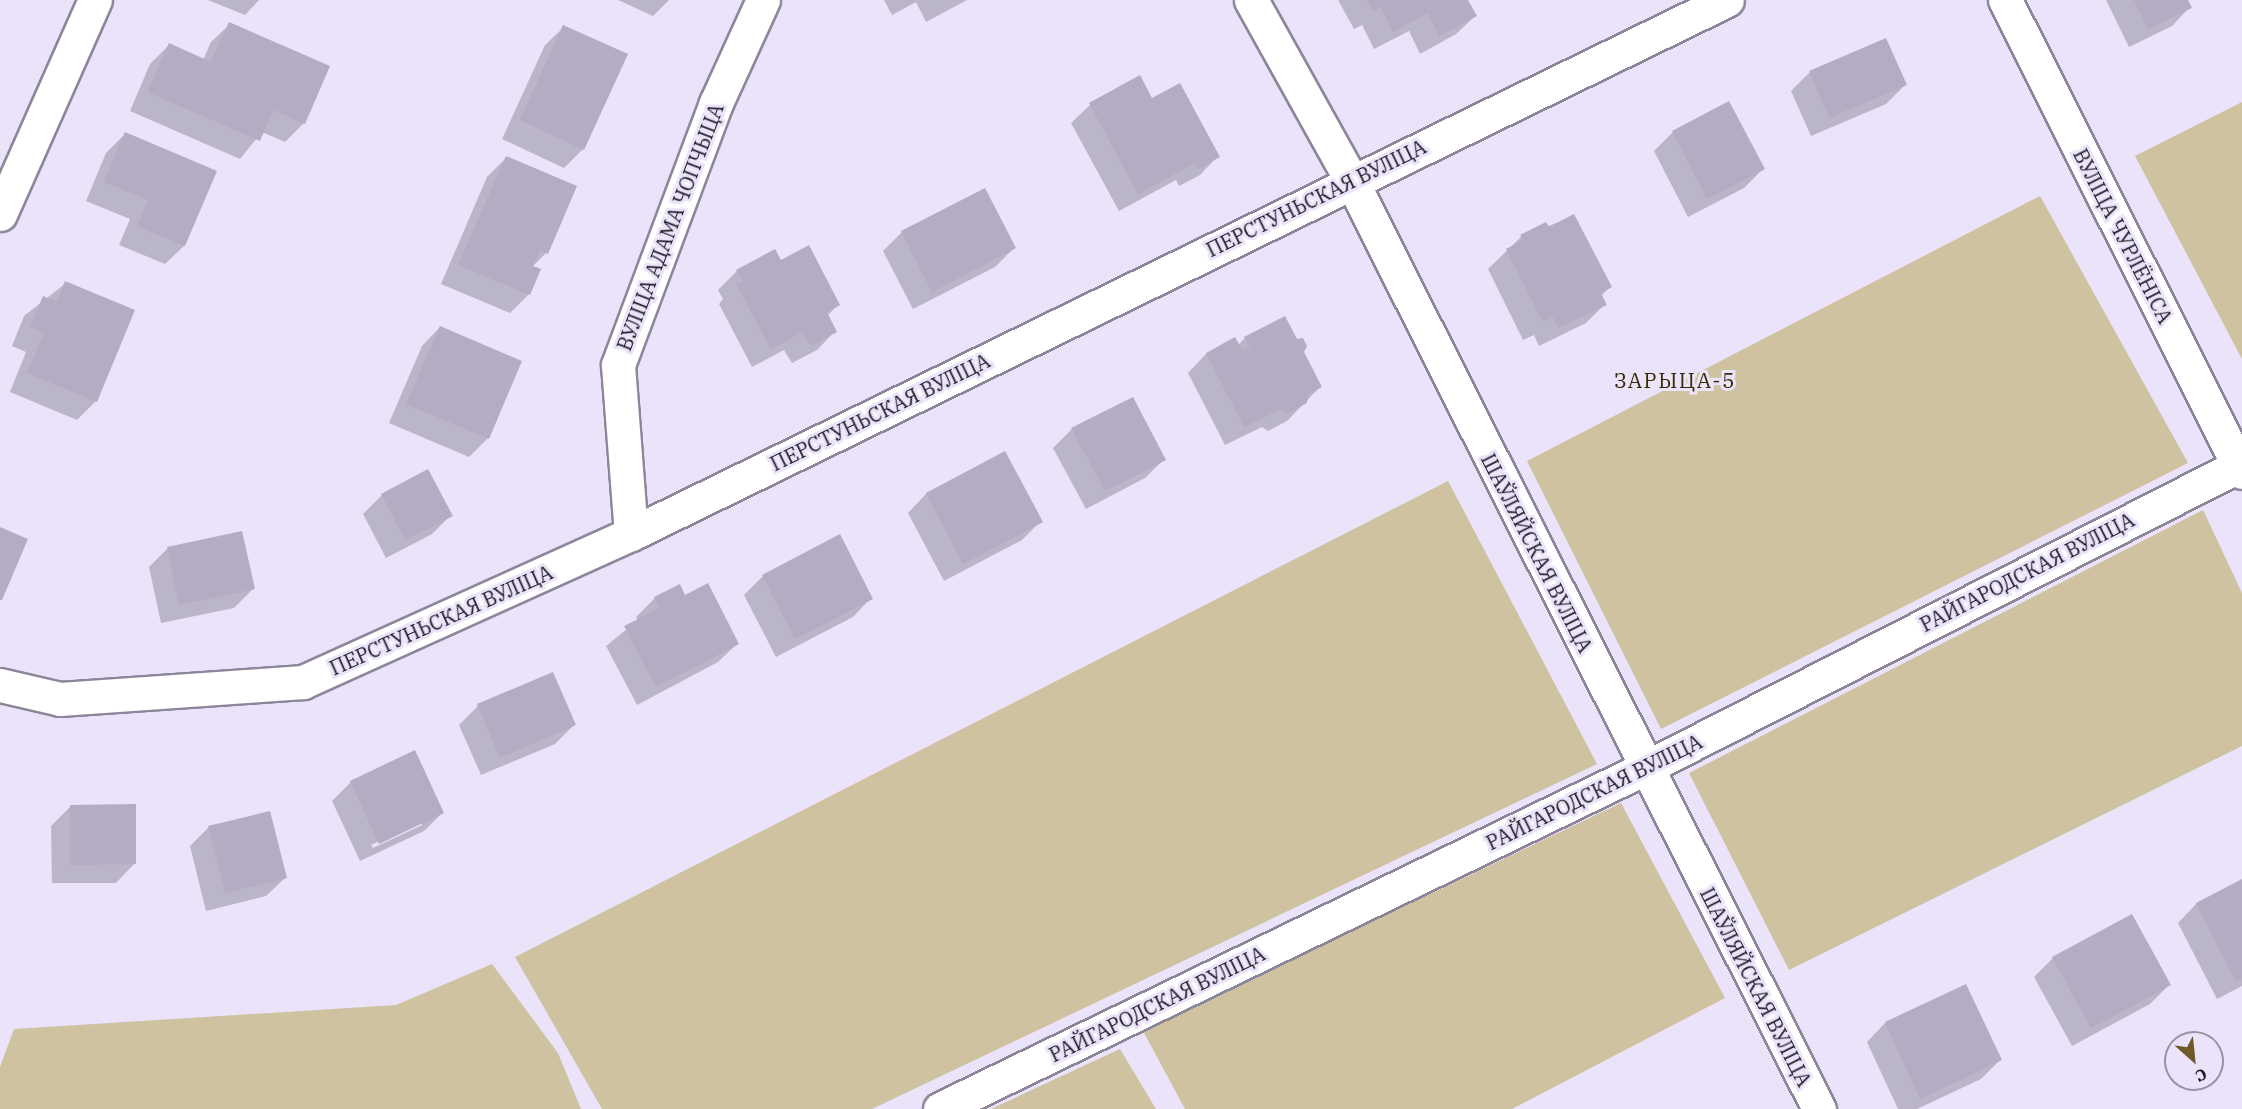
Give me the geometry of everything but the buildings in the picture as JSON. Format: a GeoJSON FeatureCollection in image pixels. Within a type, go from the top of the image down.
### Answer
{"type":"FeatureCollection","features":[{"type":"Feature","properties":{"kind":"street"},"geometry":{"type":"LineString","coordinates":[[0,214],[95,0]]}},
{"type":"Feature","properties":{"kind":"street","name":"ВУЛІЦА АДАМА ЧОПЧЫЦА"},"geometry":{"type":"LineString","coordinates":[[631,534],[618,365],[716,103],[763,0]]}},
{"type":"Feature","properties":{"kind":"street","name":"ШАЎЛЯЙСКАЯ ВУЛІЦА"},"geometry":{"type":"LineString","coordinates":[[1251,0],[1351,180],[1645,768],[1819,1109]]}},
{"type":"Feature","properties":{"kind":"street","name":"ПЕРСТУНЬСКАЯ ВУЛІЦА"},"geometry":{"type":"LineString","coordinates":[[0,686],[60,699],[303,682],[631,534],[1351,180],[1727,0]]}},
{"type":"Feature","properties":{"kind":"street","name":"ВУЛІЦА ЧУРЛЁНІСА"},"geometry":{"type":"LineString","coordinates":[[2005,0],[2241,467]]}},
{"type":"Feature","properties":{"kind":"street","name":"РАЙГАРОДСКАЯ ВУЛІЦА"},"geometry":{"type":"LineString","coordinates":[[940,1109],[1645,768],[2241,467]]}},
{"type":"Feature","properties":{"kind":"shaded area"},"geometry":{"type":"Polygon","coordinates":[[[2242,102],[2242,359],[2135,156],[2242,102]]]}},
{"type":"Feature","properties":{"kind":"shaded area"},"geometry":{"type":"Polygon","coordinates":[[[2040,196],[2188,463],[1661,729],[1527,461],[2040,196]]]}},
{"type":"Feature","properties":{"kind":"shaded area"},"geometry":{"type":"Polygon","coordinates":[[[1448,481],[1597,764],[872,1109],[602,1109],[515,957],[1448,481]]]}},
{"type":"Feature","properties":{"kind":"shaded area"},"geometry":{"type":"Polygon","coordinates":[[[2203,510],[2242,593],[2242,746],[1789,970],[1689,773],[2203,510]]]}},
{"type":"Feature","properties":{"kind":"shaded area"},"geometry":{"type":"Polygon","coordinates":[[[1621,803],[1725,998],[1512,1109],[1185,1109],[1143,1031],[1621,803]]]}},
{"type":"Feature","properties":{"kind":"shaded area"},"geometry":{"type":"Polygon","coordinates":[[[492,964],[558,1053],[581,1109],[0,1109],[0,1067],[14,1029],[396,1005],[492,964]]]}},
{"type":"Feature","properties":{"kind":"shaded area"},"geometry":{"type":"Polygon","coordinates":[[[1120,1049],[1156,1109],[991,1109],[1120,1049]]]}},
{"type":"Feature","properties":{"kind":"district","name":"ЗАРЫЦА-5"},"geometry":{"type":"Point","coordinates":[1675,380]}}]}
